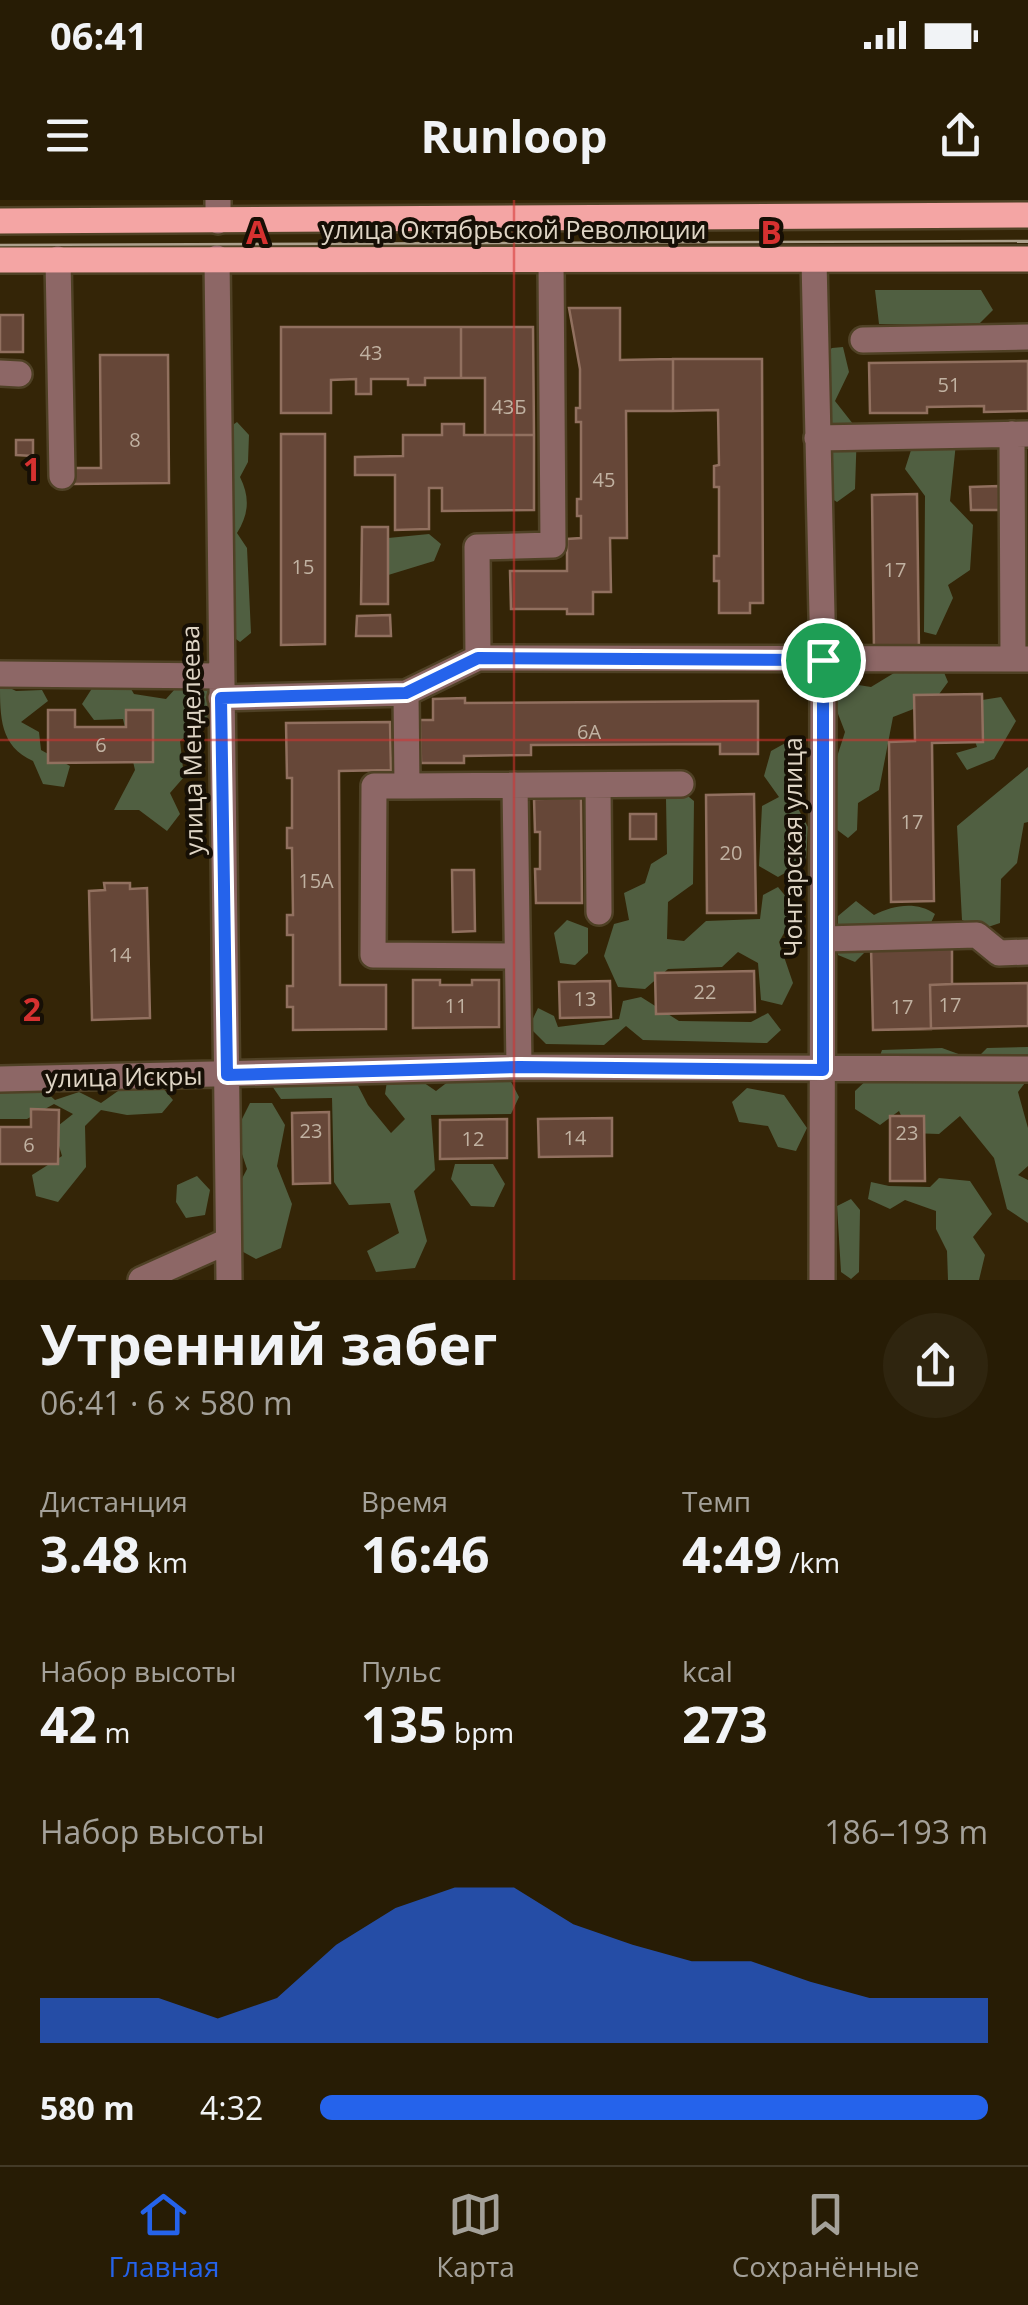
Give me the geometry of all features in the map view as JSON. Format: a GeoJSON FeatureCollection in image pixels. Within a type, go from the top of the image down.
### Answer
{"type":"FeatureCollection","features":[{"type":"Feature","properties":{"kind":"main road","name":"улица Октябрьской Революции"},"geometry":{"type":"LineString","coordinates":[[0,221],[218,210],[538,212],[814,228],[1028,259]]}},
{"type":"Feature","properties":{"kind":"main road","name":"улица Менделеева"},"geometry":{"type":"LineString","coordinates":[[217,258],[218,210]]}},
{"type":"Feature","properties":{"kind":"main road"},"geometry":{"type":"LineString","coordinates":[[538,212],[541,261]]}},
{"type":"Feature","properties":{"kind":"main road","name":"улица Октябрьской Революции"},"geometry":{"type":"LineString","coordinates":[[0,260],[541,261],[814,228],[1028,215]]}},
{"type":"Feature","properties":{"kind":"street","name":"Чонгарская улица"},"geometry":{"type":"LineString","coordinates":[[814,228],[823,660],[822,1280]]}},
{"type":"Feature","properties":{"kind":"street","name":"улица Менделеева"},"geometry":{"type":"LineString","coordinates":[[217,258],[228,1280]]}},
{"type":"Feature","properties":{"kind":"street"},"geometry":{"type":"LineString","coordinates":[[58,259],[62,476]]}},
{"type":"Feature","properties":{"kind":"street"},"geometry":{"type":"LineString","coordinates":[[478,658],[477,547],[552,546],[541,261]]}},
{"type":"Feature","properties":{"kind":"street"},"geometry":{"type":"LineString","coordinates":[[864,340],[1028,338]]}},
{"type":"Feature","properties":{"kind":"street"},"geometry":{"type":"LineString","coordinates":[[0,674],[406,693],[478,658],[1021,659],[1020,434],[818,438]]}},
{"type":"Feature","properties":{"kind":"street"},"geometry":{"type":"LineString","coordinates":[[406,693],[407,786]]}},
{"type":"Feature","properties":{"kind":"street"},"geometry":{"type":"LineString","coordinates":[[517,956],[374,955],[374,786],[681,784]]}},
{"type":"Feature","properties":{"kind":"street"},"geometry":{"type":"LineString","coordinates":[[598,785],[599,912]]}},
{"type":"Feature","properties":{"kind":"street"},"geometry":{"type":"LineString","coordinates":[[515,786],[519,1067]]}},
{"type":"Feature","properties":{"kind":"street"},"geometry":{"type":"LineString","coordinates":[[824,939],[976,935],[998,953],[1028,952]]}},
{"type":"Feature","properties":{"kind":"street","name":"улица Искры"},"geometry":{"type":"LineString","coordinates":[[0,1079],[519,1067],[1028,1069]]}},
{"type":"Feature","properties":{"kind":"street"},"geometry":{"type":"LineString","coordinates":[[140,1280],[228,1241]]}},
{"type":"Feature","properties":{"kind":"green space"},"geometry":{"type":"Polygon","coordinates":[[[875,290],[981,290],[993,310],[977,326],[879,324],[875,290]]]}},
{"type":"Feature","properties":{"kind":"green space"},"geometry":{"type":"Polygon","coordinates":[[[843,347],[849,372],[835,401],[857,429],[855,489],[837,502],[816,489],[817,359],[832,348],[843,347]]]}},
{"type":"Feature","properties":{"kind":"green space"},"geometry":{"type":"Polygon","coordinates":[[[237,422],[249,435],[248,462],[240,477],[247,505],[237,533],[247,548],[251,633],[240,642],[229,634],[227,537],[233,531],[226,516],[225,487],[234,476],[225,468],[224,431],[237,422]]]}},
{"type":"Feature","properties":{"kind":"green space"},"geometry":{"type":"Polygon","coordinates":[[[919,425],[956,443],[950,501],[973,525],[970,570],[948,585],[953,598],[936,635],[924,632],[925,496],[905,469],[919,425]]]}},
{"type":"Feature","properties":{"kind":"green space"},"geometry":{"type":"Polygon","coordinates":[[[429,534],[441,544],[434,561],[385,576],[378,539],[429,534]]]}},
{"type":"Feature","properties":{"kind":"green space"},"geometry":{"type":"Polygon","coordinates":[[[912,662],[940,663],[948,682],[934,701],[893,717],[879,790],[858,803],[857,830],[848,838],[836,829],[835,763],[845,732],[835,706],[846,683],[871,687],[912,662]]]}},
{"type":"Feature","properties":{"kind":"green space"},"geometry":{"type":"Polygon","coordinates":[[[124,677],[134,694],[166,699],[184,679],[214,690],[211,717],[180,741],[184,777],[170,793],[180,814],[167,831],[139,810],[114,810],[135,770],[123,719],[94,720],[82,704],[98,679],[124,677]]]}},
{"type":"Feature","properties":{"kind":"green space"},"geometry":{"type":"Polygon","coordinates":[[[0,683],[16,691],[42,690],[48,701],[21,722],[39,732],[41,750],[70,766],[64,787],[43,784],[33,761],[8,739],[2,719],[0,683]]]}},
{"type":"Feature","properties":{"kind":"green space"},"geometry":{"type":"Polygon","coordinates":[[[1001,697],[1016,721],[994,759],[967,770],[956,753],[977,747],[969,723],[976,701],[1001,697]]]}},
{"type":"Feature","properties":{"kind":"green space"},"geometry":{"type":"Polygon","coordinates":[[[789,741],[806,758],[803,786],[794,801],[808,827],[806,861],[778,877],[759,866],[762,806],[779,797],[764,776],[771,751],[789,741]]]}},
{"type":"Feature","properties":{"kind":"green space"},"geometry":{"type":"Polygon","coordinates":[[[1028,767],[1028,822],[1024,823],[1017,863],[1001,879],[1000,923],[982,929],[962,920],[957,826],[1028,767]]]}},
{"type":"Feature","properties":{"kind":"green space"},"geometry":{"type":"Polygon","coordinates":[[[679,789],[694,801],[693,884],[668,902],[667,939],[684,941],[706,921],[760,919],[763,895],[778,887],[797,910],[779,942],[793,983],[782,1005],[761,1000],[758,963],[738,952],[722,967],[668,969],[645,989],[618,987],[604,956],[614,924],[629,920],[624,893],[645,883],[651,864],[667,854],[666,799],[679,789]]]}},
{"type":"Feature","properties":{"kind":"green space"},"geometry":{"type":"Polygon","coordinates":[[[856,901],[874,915],[905,906],[921,907],[935,914],[929,927],[867,950],[855,962],[838,955],[838,916],[856,901]]]}},
{"type":"Feature","properties":{"kind":"green space"},"geometry":{"type":"Polygon","coordinates":[[[567,920],[588,928],[588,953],[575,965],[560,963],[554,933],[567,920]]]}},
{"type":"Feature","properties":{"kind":"green space"},"geometry":{"type":"Polygon","coordinates":[[[641,997],[679,1021],[751,1022],[768,1013],[781,1030],[767,1043],[643,1040],[626,1026],[604,1045],[546,1044],[529,1027],[538,1008],[554,1016],[558,1027],[619,1019],[623,1001],[641,997]]]}},
{"type":"Feature","properties":{"kind":"green space"},"geometry":{"type":"Polygon","coordinates":[[[1028,1047],[1028,1079],[1018,1092],[1028,1128],[1028,1166],[1018,1175],[1028,1180],[1028,1223],[1007,1209],[994,1158],[960,1116],[939,1134],[909,1133],[899,1111],[880,1125],[855,1109],[855,1091],[874,1073],[882,1050],[942,1048],[975,1060],[987,1048],[1028,1047]]]}},
{"type":"Feature","properties":{"kind":"green space"},"geometry":{"type":"Polygon","coordinates":[[[411,1074],[436,1091],[458,1074],[507,1074],[519,1097],[511,1114],[431,1115],[435,1170],[414,1191],[427,1241],[415,1268],[376,1272],[367,1251],[399,1233],[390,1203],[349,1205],[334,1182],[332,1098],[281,1099],[272,1086],[285,1075],[353,1076],[368,1105],[391,1133],[405,1119],[385,1094],[388,1075],[411,1074]]]}},
{"type":"Feature","properties":{"kind":"green space"},"geometry":{"type":"Polygon","coordinates":[[[0,1085],[44,1090],[55,1100],[79,1092],[101,1103],[118,1091],[162,1087],[173,1100],[162,1113],[127,1115],[101,1110],[85,1126],[86,1167],[58,1202],[36,1196],[32,1175],[62,1156],[54,1129],[73,1114],[54,1104],[27,1119],[0,1119],[0,1085]]]}},
{"type":"Feature","properties":{"kind":"green space"},"geometry":{"type":"Polygon","coordinates":[[[747,1088],[784,1095],[807,1128],[796,1151],[778,1147],[768,1126],[739,1122],[732,1102],[747,1088]]]}},
{"type":"Feature","properties":{"kind":"green space"},"geometry":{"type":"Polygon","coordinates":[[[250,1103],[272,1103],[285,1125],[277,1166],[292,1204],[281,1248],[256,1259],[236,1248],[234,1194],[247,1169],[235,1133],[250,1103]]]}},
{"type":"Feature","properties":{"kind":"green space"},"geometry":{"type":"Polygon","coordinates":[[[455,1164],[493,1164],[505,1184],[494,1207],[471,1206],[451,1179],[455,1164]]]}},
{"type":"Feature","properties":{"kind":"green space"},"geometry":{"type":"Polygon","coordinates":[[[197,1176],[210,1190],[205,1215],[186,1218],[176,1202],[177,1185],[197,1176]]]}},
{"type":"Feature","properties":{"kind":"green space"},"geometry":{"type":"Polygon","coordinates":[[[939,1178],[970,1181],[992,1214],[973,1237],[985,1255],[979,1280],[948,1280],[947,1251],[936,1229],[936,1211],[905,1200],[890,1209],[868,1199],[871,1182],[930,1187],[939,1178]]]}},
{"type":"Feature","properties":{"kind":"green space"},"geometry":{"type":"Polygon","coordinates":[[[851,1199],[860,1210],[859,1272],[851,1279],[841,1272],[837,1206],[851,1199]]]}},
{"type":"Feature","properties":{"kind":"building"},"geometry":{"type":"Polygon","coordinates":[[[569,308],[620,308],[620,360],[673,359],[673,411],[626,411],[627,538],[610,538],[611,592],[593,592],[593,614],[567,614],[567,609],[511,609],[510,571],[567,571],[567,539],[581,538],[577,499],[581,499],[581,422],[576,422],[580,369],[569,308]]]}},
{"type":"Feature","properties":{"kind":"building"},"geometry":{"type":"Polygon","coordinates":[[[0,315],[23,315],[23,352],[0,352],[0,315]]]}},
{"type":"Feature","properties":{"kind":"building"},"geometry":{"type":"Polygon","coordinates":[[[281,327],[461,327],[461,378],[425,378],[425,385],[408,385],[408,379],[371,379],[371,394],[356,394],[356,379],[331,380],[331,413],[281,413],[281,327]]]}},
{"type":"Feature","properties":{"kind":"building"},"geometry":{"type":"Polygon","coordinates":[[[461,327],[533,327],[534,435],[485,435],[485,378],[461,378],[461,327]]]}},
{"type":"Feature","properties":{"kind":"building"},"geometry":{"type":"Polygon","coordinates":[[[100,355],[168,355],[169,483],[72,484],[72,468],[101,468],[100,355]]]}},
{"type":"Feature","properties":{"kind":"building"},"geometry":{"type":"Polygon","coordinates":[[[673,359],[762,359],[763,603],[750,603],[750,613],[719,613],[719,581],[714,581],[714,556],[719,556],[719,487],[714,487],[714,466],[719,465],[718,410],[673,411],[673,359]]]}},
{"type":"Feature","properties":{"kind":"building"},"geometry":{"type":"Polygon","coordinates":[[[1028,361],[1028,411],[984,412],[984,406],[927,407],[927,413],[870,413],[869,363],[1028,361]]]}},
{"type":"Feature","properties":{"kind":"building"},"geometry":{"type":"Polygon","coordinates":[[[442,424],[464,424],[464,435],[534,435],[534,510],[442,511],[442,488],[429,488],[429,529],[395,530],[395,475],[355,475],[355,457],[403,456],[403,435],[442,435],[442,424]]]}},
{"type":"Feature","properties":{"kind":"building"},"geometry":{"type":"Polygon","coordinates":[[[281,434],[325,434],[325,644],[281,645],[281,434]]]}},
{"type":"Feature","properties":{"kind":"building"},"geometry":{"type":"Polygon","coordinates":[[[16,440],[33,440],[33,456],[16,455],[16,440]]]}},
{"type":"Feature","properties":{"kind":"building"},"geometry":{"type":"Polygon","coordinates":[[[999,486],[999,510],[971,510],[970,487],[999,486]]]}},
{"type":"Feature","properties":{"kind":"building"},"geometry":{"type":"Polygon","coordinates":[[[917,494],[919,651],[874,651],[872,495],[917,494]]]}},
{"type":"Feature","properties":{"kind":"building"},"geometry":{"type":"Polygon","coordinates":[[[362,527],[388,527],[388,604],[361,604],[362,527]]]}},
{"type":"Feature","properties":{"kind":"building"},"geometry":{"type":"Polygon","coordinates":[[[390,615],[391,636],[356,636],[357,616],[390,615]]]}},
{"type":"Feature","properties":{"kind":"building"},"geometry":{"type":"Polygon","coordinates":[[[982,694],[983,742],[932,743],[934,901],[891,902],[889,742],[915,741],[914,695],[982,694]]]}},
{"type":"Feature","properties":{"kind":"building"},"geometry":{"type":"Polygon","coordinates":[[[465,698],[465,703],[758,701],[758,754],[720,754],[720,744],[531,745],[531,755],[464,756],[464,763],[421,763],[420,720],[433,720],[433,699],[465,698]]]}},
{"type":"Feature","properties":{"kind":"building"},"geometry":{"type":"Polygon","coordinates":[[[48,710],[75,710],[75,727],[126,727],[126,710],[153,710],[153,762],[48,763],[48,710]]]}},
{"type":"Feature","properties":{"kind":"building"},"geometry":{"type":"Polygon","coordinates":[[[390,722],[391,770],[339,771],[340,985],[386,985],[386,1029],[293,1030],[293,1007],[287,1007],[287,986],[293,986],[293,935],[287,935],[287,915],[293,915],[292,848],[287,848],[287,828],[292,828],[292,778],[287,778],[286,723],[390,722]]]}},
{"type":"Feature","properties":{"kind":"building"},"geometry":{"type":"Polygon","coordinates":[[[754,794],[756,913],[707,913],[706,795],[754,794]]]}},
{"type":"Feature","properties":{"kind":"building"},"geometry":{"type":"Polygon","coordinates":[[[581,798],[582,903],[536,903],[540,832],[535,832],[534,799],[581,798]]]}},
{"type":"Feature","properties":{"kind":"building"},"geometry":{"type":"Polygon","coordinates":[[[630,814],[656,814],[656,839],[630,839],[630,814]]]}},
{"type":"Feature","properties":{"kind":"building"},"geometry":{"type":"Polygon","coordinates":[[[452,870],[474,870],[475,931],[453,932],[452,870]]]}},
{"type":"Feature","properties":{"kind":"building"},"geometry":{"type":"Polygon","coordinates":[[[104,883],[130,883],[130,889],[147,888],[150,1018],[92,1020],[89,891],[105,890],[104,883]]]}},
{"type":"Feature","properties":{"kind":"building"},"geometry":{"type":"Polygon","coordinates":[[[952,945],[952,984],[1028,983],[1028,1026],[873,1030],[871,947],[952,945]]]}},
{"type":"Feature","properties":{"kind":"building"},"geometry":{"type":"Polygon","coordinates":[[[952,945],[952,984],[930,985],[931,1029],[873,1030],[871,947],[952,945]]]}},
{"type":"Feature","properties":{"kind":"building"},"geometry":{"type":"Polygon","coordinates":[[[754,971],[755,1012],[656,1014],[655,973],[754,971]]]}},
{"type":"Feature","properties":{"kind":"building"},"geometry":{"type":"Polygon","coordinates":[[[413,980],[472,985],[472,980],[499,980],[499,1027],[413,1028],[413,980]]]}},
{"type":"Feature","properties":{"kind":"building"},"geometry":{"type":"Polygon","coordinates":[[[610,981],[611,1017],[560,1018],[559,982],[610,981]]]}},
{"type":"Feature","properties":{"kind":"building"},"geometry":{"type":"Polygon","coordinates":[[[31,1109],[59,1110],[58,1164],[0,1164],[0,1127],[31,1127],[31,1109]]]}},
{"type":"Feature","properties":{"kind":"building"},"geometry":{"type":"Polygon","coordinates":[[[329,1112],[330,1183],[293,1184],[292,1113],[329,1112]]]}},
{"type":"Feature","properties":{"kind":"building"},"geometry":{"type":"Polygon","coordinates":[[[890,1116],[924,1116],[925,1181],[890,1181],[890,1116]]]}},
{"type":"Feature","properties":{"kind":"building"},"geometry":{"type":"Polygon","coordinates":[[[612,1118],[612,1156],[539,1157],[538,1119],[612,1118]]]}},
{"type":"Feature","properties":{"kind":"building"},"geometry":{"type":"Polygon","coordinates":[[[507,1119],[507,1158],[440,1159],[440,1120],[507,1119]]]}},
{"type":"Feature","properties":{"kind":"tram line"},"geometry":{"type":"LineString","coordinates":[[0,245],[1028,241]]}},
{"type":"Feature","properties":{"kind":"route"},"geometry":{"type":"LineString","coordinates":[[478,658],[823,660],[823,1070],[519,1067],[227,1075],[221,698],[406,693],[478,658]]}}]}
